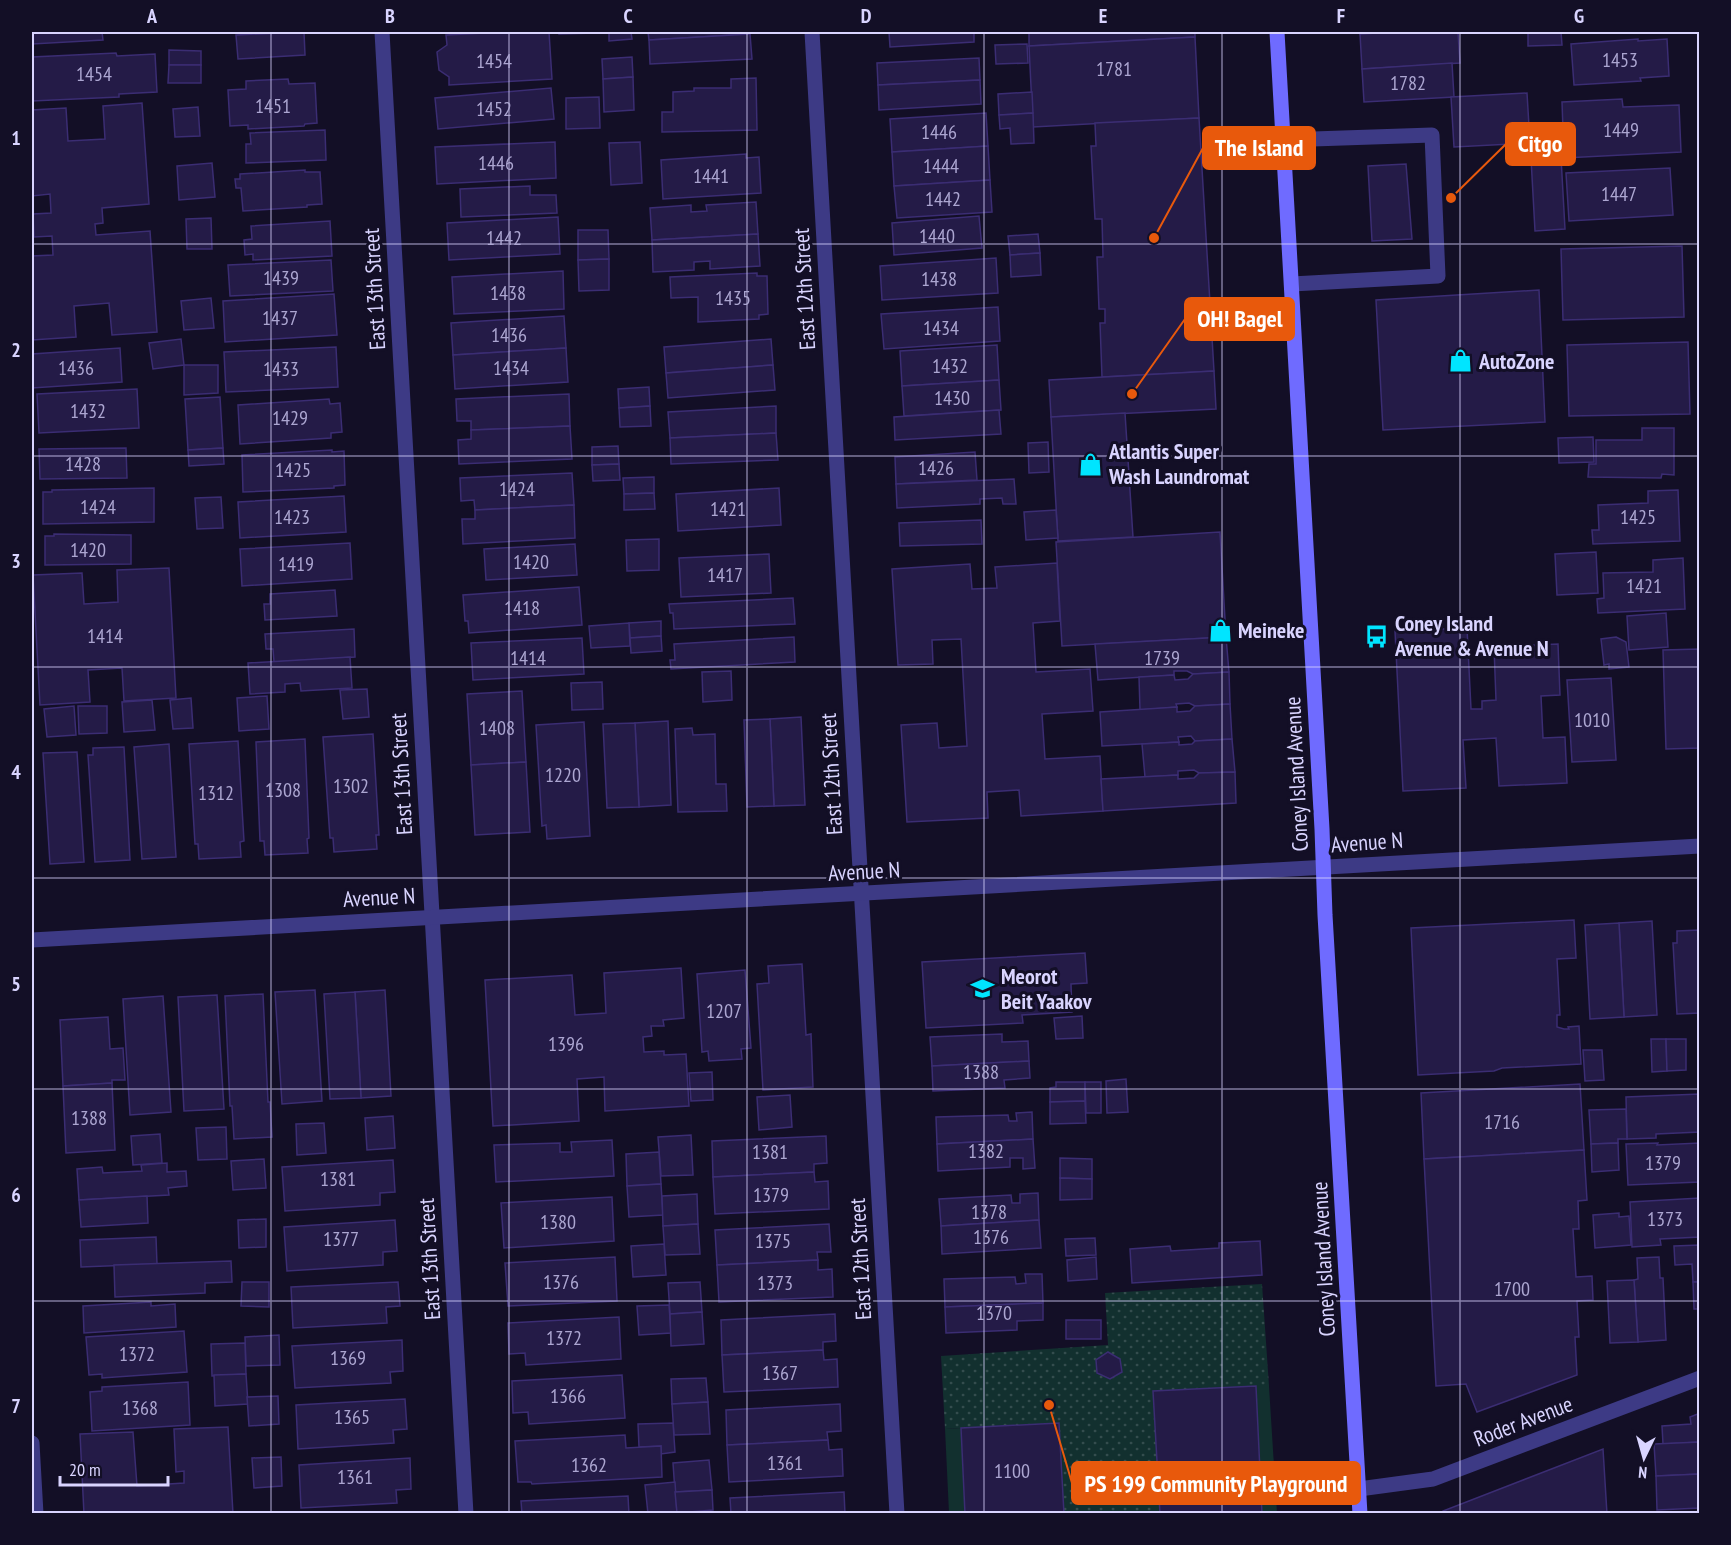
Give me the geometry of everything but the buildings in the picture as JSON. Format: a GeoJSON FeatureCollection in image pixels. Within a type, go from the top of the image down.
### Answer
{"type":"FeatureCollection","features":[{"type":"Feature","properties":{"kind":"main road","name":"Coney Island Avenue"},"geometry":{"type":"LineString","coordinates":[[1277,32],[1360,1514]]}},
{"type":"Feature","properties":{"kind":"street","name":"East 13th Street"},"geometry":{"type":"LineString","coordinates":[[382,32],[466,1514]]}},
{"type":"Feature","properties":{"kind":"street","name":"East 12th Street"},"geometry":{"type":"LineString","coordinates":[[812,32],[897,1514]]}},
{"type":"Feature","properties":{"kind":"street"},"geometry":{"type":"LineString","coordinates":[[1283,140],[1432,135],[1438,276],[1292,284]]}},
{"type":"Feature","properties":{"kind":"street","name":"Avenue N"},"geometry":{"type":"LineString","coordinates":[[32,940],[1700,846]]}},
{"type":"Feature","properties":{"kind":"street","name":"Roder Avenue"},"geometry":{"type":"LineString","coordinates":[[1359,1489],[1433,1479],[1700,1378]]}},
{"type":"Feature","properties":{"kind":"street"},"geometry":{"type":"LineString","coordinates":[[32,1443],[36,1514]]}},
{"type":"Feature","properties":{"kind":"green space"},"geometry":{"type":"Polygon","coordinates":[[[1262,1284],[1269,1386],[1153,1391],[1160,1513],[1064,1513],[961,1428],[945,1429],[941,1356],[1108,1345],[1105,1293],[1262,1284]]]}},
{"type":"Feature","properties":{"kind":"green space"},"geometry":{"type":"Polygon","coordinates":[[[1256,1386],[1269,1386],[1277,1513],[1262,1513],[1256,1386]]]}},
{"type":"Feature","properties":{"kind":"green space"},"geometry":{"type":"Polygon","coordinates":[[[961,1428],[965,1513],[949,1513],[945,1429],[961,1428]]]}},
{"type":"Feature","properties":{"kind":"place","name":"Citgo"},"geometry":{"type":"Point","coordinates":[1451,198]}},
{"type":"Feature","properties":{"kind":"place","name":"The Island"},"geometry":{"type":"Point","coordinates":[1154,238]}},
{"type":"Feature","properties":{"kind":"place","name":"AutoZone"},"geometry":{"type":"Point","coordinates":[1461,361]}},
{"type":"Feature","properties":{"kind":"place","name":"OH! Bagel"},"geometry":{"type":"Point","coordinates":[1132,394]}},
{"type":"Feature","properties":{"kind":"place","name":"Atlantis Super Wash Laundromat"},"geometry":{"type":"Point","coordinates":[1091,464]}},
{"type":"Feature","properties":{"kind":"place","name":"Meineke"},"geometry":{"type":"Point","coordinates":[1220,630]}},
{"type":"Feature","properties":{"kind":"place","name":"Coney Island Avenue & Avenue N"},"geometry":{"type":"Point","coordinates":[1377,636]}},
{"type":"Feature","properties":{"kind":"place","name":"Meorot Beit Yaakov"},"geometry":{"type":"Point","coordinates":[983,989]}},
{"type":"Feature","properties":{"kind":"place","name":"PS 199 Community Playground"},"geometry":{"type":"Point","coordinates":[1049,1405]}}]}
